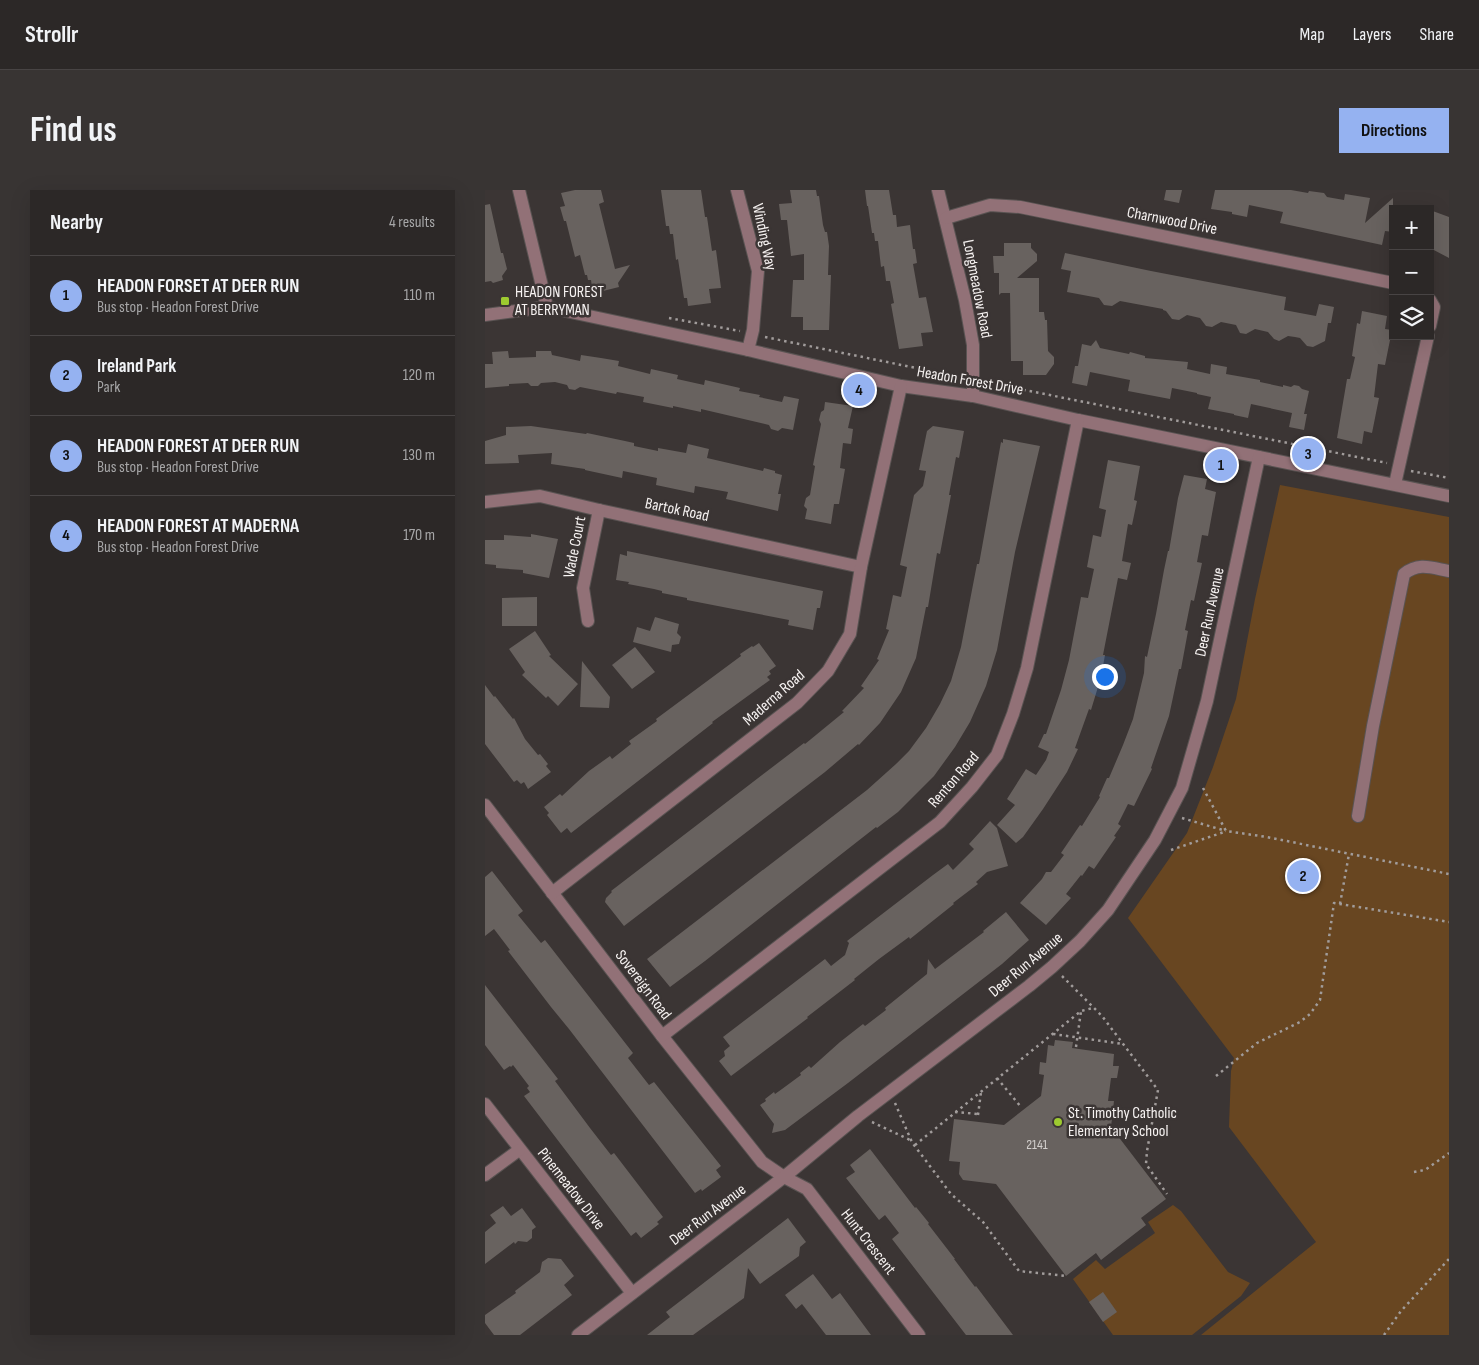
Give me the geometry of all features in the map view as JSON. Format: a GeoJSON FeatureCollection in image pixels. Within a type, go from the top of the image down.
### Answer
{"type":"FeatureCollection","features":[{"type":"Feature","properties":{"kind":"street"},"geometry":{"type":"LineString","coordinates":[[519,190],[547,307]]}},
{"type":"Feature","properties":{"kind":"street","name":"Winding Way"},"geometry":{"type":"LineString","coordinates":[[737,190],[758,272],[752,334],[748,350]]}},
{"type":"Feature","properties":{"kind":"street","name":"Longmeadow Road"},"geometry":{"type":"LineString","coordinates":[[938,190],[965,300],[973,345],[973,396]]}},
{"type":"Feature","properties":{"kind":"street","name":"Charnwood Drive"},"geometry":{"type":"LineString","coordinates":[[946,218],[990,205],[1020,207],[1389,282]]}},
{"type":"Feature","properties":{"kind":"street","name":"Headon Forest Drive"},"geometry":{"type":"LineString","coordinates":[[485,315],[547,307],[748,350],[901,386],[973,396],[1078,420],[1449,496]]}},
{"type":"Feature","properties":{"kind":"street"},"geometry":{"type":"LineString","coordinates":[[1395,484],[1427,340]]}},
{"type":"Feature","properties":{"kind":"street","name":"Maderna Road"},"geometry":{"type":"LineString","coordinates":[[552,893],[797,703],[828,671],[850,634],[861,567],[901,386]]}},
{"type":"Feature","properties":{"kind":"street","name":"Renton Road"},"geometry":{"type":"LineString","coordinates":[[662,1036],[940,822],[972,787],[997,755],[1013,714],[1027,668],[1078,420]]}},
{"type":"Feature","properties":{"kind":"street","name":"Deer Run Avenue"},"geometry":{"type":"LineString","coordinates":[[578,1335],[784,1177],[857,1116],[1052,967],[1080,941],[1108,910],[1155,840],[1181,788],[1207,701],[1259,457]]}},
{"type":"Feature","properties":{"kind":"street","name":"Bartok Road"},"geometry":{"type":"LineString","coordinates":[[485,502],[540,496],[861,567]]}},
{"type":"Feature","properties":{"kind":"street","name":"Wade Court"},"geometry":{"type":"LineString","coordinates":[[588,621],[583,588],[599,510]]}},
{"type":"Feature","properties":{"kind":"street"},"geometry":{"type":"LineString","coordinates":[[1358,816],[1373,726],[1404,574],[1412,568],[1424,566],[1449,572]]}},
{"type":"Feature","properties":{"kind":"street","name":"Sovereign Road"},"geometry":{"type":"LineString","coordinates":[[485,805],[662,1036],[762,1162],[784,1177]]}},
{"type":"Feature","properties":{"kind":"street","name":"Pinemeadow Drive"},"geometry":{"type":"LineString","coordinates":[[485,1104],[632,1293]]}},
{"type":"Feature","properties":{"kind":"street"},"geometry":{"type":"LineString","coordinates":[[485,1176],[519,1150]]}},
{"type":"Feature","properties":{"kind":"street","name":"Hunt Crescent"},"geometry":{"type":"LineString","coordinates":[[784,1177],[807,1189],[919,1335]]}},
{"type":"Feature","properties":{"kind":"path"},"geometry":{"type":"LineString","coordinates":[[661,316],[1387,463],[1399,469],[1449,478]]}},
{"type":"Feature","properties":{"kind":"path"},"geometry":{"type":"LineString","coordinates":[[1203,788],[1226,831]]}},
{"type":"Feature","properties":{"kind":"path"},"geometry":{"type":"LineString","coordinates":[[1168,814],[1226,831],[1449,874]]}},
{"type":"Feature","properties":{"kind":"path"},"geometry":{"type":"LineString","coordinates":[[1171,850],[1226,831]]}},
{"type":"Feature","properties":{"kind":"path"},"geometry":{"type":"LineString","coordinates":[[1340,904],[1349,854]]}},
{"type":"Feature","properties":{"kind":"path"},"geometry":{"type":"LineString","coordinates":[[1216,1076],[1257,1043],[1300,1022],[1310,1014],[1320,1000],[1334,903],[1449,922]]}},
{"type":"Feature","properties":{"kind":"path"},"geometry":{"type":"LineString","coordinates":[[1052,967],[1102,1016],[1158,1090],[1146,1164],[1167,1194]]}},
{"type":"Feature","properties":{"kind":"path"},"geometry":{"type":"LineString","coordinates":[[914,1145],[1081,1011],[1093,1008]]}},
{"type":"Feature","properties":{"kind":"path"},"geometry":{"type":"LineString","coordinates":[[1076,1047],[1081,1011]]}},
{"type":"Feature","properties":{"kind":"path"},"geometry":{"type":"LineString","coordinates":[[1051,1034],[1123,1044]]}},
{"type":"Feature","properties":{"kind":"path"},"geometry":{"type":"LineString","coordinates":[[997,1078],[1021,1107]]}},
{"type":"Feature","properties":{"kind":"path"},"geometry":{"type":"LineString","coordinates":[[955,1112],[978,1114],[982,1090]]}},
{"type":"Feature","properties":{"kind":"path"},"geometry":{"type":"LineString","coordinates":[[890,1091],[914,1145],[951,1194],[983,1222],[1019,1271],[1067,1276]]}},
{"type":"Feature","properties":{"kind":"path"},"geometry":{"type":"LineString","coordinates":[[857,1116],[911,1140]]}},
{"type":"Feature","properties":{"kind":"path"},"geometry":{"type":"LineString","coordinates":[[1414,1172],[1425,1170],[1449,1153]]}},
{"type":"Feature","properties":{"kind":"path"},"geometry":{"type":"LineString","coordinates":[[1384,1335],[1401,1312],[1449,1259]]}},
{"type":"Feature","properties":{"kind":"shaded area"},"geometry":{"type":"Polygon","coordinates":[[[1280,485],[1449,517],[1449,1335],[1201,1335],[1316,1242],[1229,1127],[1231,1071],[1234,1058],[1128,918],[1187,833],[1213,767],[1236,699],[1255,599],[1280,485]]]}},
{"type":"Feature","properties":{"kind":"shaded area"},"geometry":{"type":"Polygon","coordinates":[[[1173,1205],[1181,1211],[1228,1272],[1250,1283],[1241,1296],[1192,1335],[1113,1335],[1073,1279],[1096,1260],[1105,1269],[1155,1233],[1148,1222],[1173,1205]]]}},
{"type":"Feature","properties":{"kind":"building"},"geometry":{"type":"Polygon","coordinates":[[[575,190],[601,190],[604,202],[599,204],[615,269],[630,265],[618,283],[619,287],[603,291],[602,285],[592,287],[591,280],[588,280],[587,275],[585,275],[580,255],[575,257],[566,221],[564,221],[560,207],[565,206],[561,193],[575,190]]]}},
{"type":"Feature","properties":{"kind":"building"},"geometry":{"type":"Polygon","coordinates":[[[661,190],[701,190],[712,251],[716,250],[721,288],[709,289],[711,303],[688,306],[687,298],[684,298],[673,234],[670,234],[669,226],[666,226],[661,190]]]}},
{"type":"Feature","properties":{"kind":"building"},"geometry":{"type":"Polygon","coordinates":[[[790,190],[816,190],[817,196],[819,196],[823,225],[825,232],[827,232],[829,246],[828,275],[831,275],[829,330],[803,330],[803,317],[791,317],[793,280],[804,280],[804,254],[791,256],[787,220],[781,220],[779,204],[792,203],[790,190]]]}},
{"type":"Feature","properties":{"kind":"building"},"geometry":{"type":"Polygon","coordinates":[[[865,190],[889,190],[893,215],[896,215],[897,227],[910,225],[917,263],[913,264],[919,298],[926,297],[933,332],[921,333],[923,346],[899,349],[891,304],[894,303],[890,281],[886,281],[884,266],[881,267],[878,241],[875,241],[874,233],[872,233],[865,190]]]}},
{"type":"Feature","properties":{"kind":"building"},"geometry":{"type":"Polygon","coordinates":[[[1166,190],[1182,190],[1179,203],[1164,200],[1166,190]]]}},
{"type":"Feature","properties":{"kind":"building"},"geometry":{"type":"Polygon","coordinates":[[[1215,190],[1291,190],[1308,193],[1309,191],[1324,193],[1327,197],[1344,200],[1345,194],[1370,198],[1365,223],[1393,198],[1393,205],[1389,205],[1389,232],[1385,231],[1382,245],[1280,223],[1283,212],[1249,205],[1247,217],[1232,214],[1232,212],[1211,209],[1215,190]]]}},
{"type":"Feature","properties":{"kind":"building"},"geometry":{"type":"Polygon","coordinates":[[[490,204],[501,253],[503,253],[507,269],[502,276],[503,280],[493,283],[491,281],[485,282],[485,205],[490,204]]]}},
{"type":"Feature","properties":{"kind":"building"},"geometry":{"type":"Polygon","coordinates":[[[1434,211],[1449,217],[1449,258],[1434,250],[1434,211]]]}},
{"type":"Feature","properties":{"kind":"building"},"geometry":{"type":"Polygon","coordinates":[[[1004,243],[1031,243],[1031,248],[1037,254],[1037,261],[1017,278],[1039,278],[1039,312],[1044,312],[1045,320],[1047,320],[1048,351],[1054,357],[1054,364],[1046,375],[1023,375],[1023,361],[1011,361],[1010,293],[1001,293],[999,295],[999,273],[994,273],[993,256],[1004,256],[1004,243]]]}},
{"type":"Feature","properties":{"kind":"building"},"geometry":{"type":"Polygon","coordinates":[[[1065,253],[1286,297],[1284,310],[1316,316],[1319,304],[1334,307],[1331,323],[1328,323],[1325,341],[1313,347],[1307,346],[1300,338],[1288,336],[1279,341],[1274,339],[1268,332],[1255,329],[1246,334],[1240,333],[1236,325],[1221,322],[1212,327],[1206,326],[1200,318],[1187,315],[1179,320],[1172,319],[1163,309],[1120,301],[1112,306],[1104,305],[1099,298],[1067,292],[1071,271],[1061,269],[1065,253]]]}},
{"type":"Feature","properties":{"kind":"building"},"geometry":{"type":"Polygon","coordinates":[[[1362,311],[1387,316],[1385,329],[1389,330],[1390,340],[1385,365],[1378,364],[1374,397],[1379,398],[1372,433],[1364,431],[1362,444],[1337,438],[1347,379],[1350,379],[1355,357],[1352,356],[1357,323],[1360,324],[1362,311]]]}},
{"type":"Feature","properties":{"kind":"building"},"geometry":{"type":"Polygon","coordinates":[[[1096,340],[1100,348],[1129,354],[1130,352],[1145,356],[1145,358],[1188,362],[1187,369],[1210,374],[1211,364],[1227,367],[1226,374],[1260,380],[1260,382],[1283,387],[1283,385],[1299,386],[1309,391],[1304,414],[1307,414],[1304,430],[1289,427],[1292,413],[1251,404],[1248,418],[1208,409],[1211,397],[1197,393],[1172,388],[1170,399],[1128,391],[1130,380],[1090,372],[1087,386],[1072,383],[1075,366],[1078,366],[1082,344],[1091,346],[1096,340]]]}},
{"type":"Feature","properties":{"kind":"building"},"geometry":{"type":"Polygon","coordinates":[[[508,351],[509,358],[536,357],[536,351],[551,351],[552,355],[580,361],[581,355],[601,358],[619,361],[618,366],[650,374],[651,369],[678,375],[677,379],[704,385],[705,380],[740,388],[739,391],[782,402],[784,396],[799,399],[793,430],[782,428],[778,431],[771,429],[769,425],[701,409],[701,412],[643,402],[644,397],[617,392],[616,394],[580,387],[575,390],[569,389],[567,385],[555,382],[541,383],[538,386],[531,386],[528,383],[485,388],[485,364],[493,364],[492,352],[508,351]]]}},
{"type":"Feature","properties":{"kind":"building"},"geometry":{"type":"Polygon","coordinates":[[[825,402],[853,406],[848,428],[853,429],[851,444],[843,443],[840,468],[845,469],[839,504],[834,504],[831,524],[805,519],[807,509],[804,506],[806,498],[810,495],[815,466],[813,465],[821,424],[819,420],[821,412],[824,410],[825,402]]]}},
{"type":"Feature","properties":{"kind":"building"},"geometry":{"type":"Polygon","coordinates":[[[531,426],[587,433],[634,443],[634,446],[658,451],[658,448],[686,453],[688,444],[709,449],[707,458],[763,471],[764,468],[775,471],[775,473],[782,475],[778,494],[781,494],[778,511],[726,499],[728,492],[695,486],[694,493],[656,485],[657,478],[623,471],[622,478],[585,469],[551,464],[552,453],[518,455],[519,463],[485,464],[485,441],[506,435],[506,427],[531,426]]]}},
{"type":"Feature","properties":{"kind":"building"},"geometry":{"type":"Polygon","coordinates":[[[933,426],[964,431],[959,458],[956,457],[940,554],[937,553],[928,607],[926,607],[916,658],[901,692],[880,723],[859,745],[624,926],[605,902],[611,891],[805,744],[844,712],[842,711],[864,688],[861,686],[879,660],[877,659],[889,630],[886,629],[893,595],[901,597],[907,567],[900,565],[914,495],[923,486],[926,471],[919,470],[927,431],[933,426]]]}},
{"type":"Feature","properties":{"kind":"building"},"geometry":{"type":"Polygon","coordinates":[[[1003,439],[1040,446],[1015,552],[997,650],[986,686],[970,722],[955,747],[934,776],[898,812],[670,987],[647,959],[867,790],[909,751],[926,728],[951,681],[961,647],[1003,439]]]}},
{"type":"Feature","properties":{"kind":"building"},"geometry":{"type":"Polygon","coordinates":[[[1108,460],[1140,466],[1134,500],[1137,501],[1132,525],[1128,524],[1122,561],[1131,563],[1127,580],[1118,578],[1103,655],[1105,655],[1101,677],[1091,710],[1089,709],[1075,748],[1078,749],[1067,772],[1043,809],[1023,837],[1016,843],[997,825],[1015,805],[1007,799],[1026,769],[1036,775],[1049,752],[1038,747],[1044,734],[1046,734],[1061,690],[1069,660],[1081,597],[1088,598],[1094,569],[1087,567],[1093,535],[1101,537],[1106,510],[1099,508],[1108,460]]]}},
{"type":"Feature","properties":{"kind":"building"},"geometry":{"type":"Polygon","coordinates":[[[1184,475],[1207,479],[1205,489],[1216,492],[1208,536],[1202,535],[1197,562],[1202,563],[1194,601],[1191,600],[1185,630],[1188,631],[1181,669],[1179,669],[1169,716],[1152,769],[1134,806],[1128,804],[1118,824],[1121,826],[1114,836],[1116,837],[1094,869],[1089,866],[1081,875],[1066,894],[1071,898],[1046,925],[1020,903],[1046,872],[1051,872],[1064,855],[1061,853],[1080,825],[1082,826],[1100,797],[1133,719],[1184,475]]]}},
{"type":"Feature","properties":{"kind":"building"},"geometry":{"type":"Polygon","coordinates":[[[531,534],[558,539],[549,578],[523,573],[523,570],[496,568],[496,565],[485,564],[485,540],[504,540],[504,535],[531,537],[531,534]]]}},
{"type":"Feature","properties":{"kind":"building"},"geometry":{"type":"Polygon","coordinates":[[[627,551],[823,591],[820,608],[817,608],[813,630],[788,625],[789,620],[687,600],[687,598],[616,580],[620,554],[627,556],[627,551]]]}},
{"type":"Feature","properties":{"kind":"building"},"geometry":{"type":"Polygon","coordinates":[[[537,597],[537,626],[502,626],[502,598],[537,597]]]}},
{"type":"Feature","properties":{"kind":"building"},"geometry":{"type":"Polygon","coordinates":[[[655,617],[679,624],[677,633],[681,637],[679,644],[672,645],[671,652],[633,642],[637,627],[650,631],[655,617]]]}},
{"type":"Feature","properties":{"kind":"building"},"geometry":{"type":"Polygon","coordinates":[[[535,631],[551,655],[549,656],[578,684],[558,706],[548,696],[546,698],[522,675],[525,672],[509,649],[535,631]]]}},
{"type":"Feature","properties":{"kind":"building"},"geometry":{"type":"Polygon","coordinates":[[[759,643],[776,666],[769,671],[771,674],[767,677],[770,680],[712,722],[571,833],[567,828],[561,833],[547,815],[549,813],[544,807],[560,794],[562,796],[589,771],[610,756],[612,759],[631,744],[629,741],[657,721],[656,719],[741,656],[740,654],[759,643]]]}},
{"type":"Feature","properties":{"kind":"building"},"geometry":{"type":"Polygon","coordinates":[[[635,647],[655,672],[632,689],[612,665],[635,647]]]}},
{"type":"Feature","properties":{"kind":"building"},"geometry":{"type":"Polygon","coordinates":[[[582,661],[610,697],[609,708],[580,707],[582,661]]]}},
{"type":"Feature","properties":{"kind":"building"},"geometry":{"type":"Polygon","coordinates":[[[485,685],[514,718],[525,739],[548,764],[546,766],[551,772],[528,789],[524,782],[521,784],[517,780],[514,782],[485,744],[485,685]]]}},
{"type":"Feature","properties":{"kind":"building"},"geometry":{"type":"Polygon","coordinates":[[[990,821],[997,828],[1008,866],[987,872],[976,882],[978,884],[954,904],[910,939],[909,937],[879,959],[808,1018],[731,1076],[719,1061],[725,1056],[724,1051],[730,1046],[723,1037],[825,959],[831,966],[845,955],[849,943],[847,941],[948,864],[953,870],[974,849],[969,844],[990,821]]]}},
{"type":"Feature","properties":{"kind":"building"},"geometry":{"type":"Polygon","coordinates":[[[492,871],[523,911],[518,915],[541,943],[545,940],[633,1053],[628,1058],[649,1085],[654,1082],[721,1166],[716,1170],[721,1177],[702,1191],[701,1189],[695,1193],[508,951],[510,950],[494,929],[485,936],[485,877],[492,871]]]}},
{"type":"Feature","properties":{"kind":"building"},"geometry":{"type":"Polygon","coordinates":[[[1006,912],[1029,940],[1002,964],[848,1083],[785,1130],[772,1133],[774,1124],[760,1105],[766,1101],[765,1099],[801,1075],[800,1073],[809,1066],[811,1068],[863,1024],[865,1026],[886,1010],[885,1008],[927,974],[928,959],[935,969],[984,932],[1006,912]]]}},
{"type":"Feature","properties":{"kind":"building"},"geometry":{"type":"Polygon","coordinates":[[[485,985],[558,1079],[555,1081],[590,1128],[611,1155],[614,1153],[663,1217],[657,1222],[659,1224],[641,1238],[636,1232],[631,1236],[524,1096],[530,1092],[527,1088],[529,1086],[513,1065],[504,1070],[485,1045],[485,985]]]}},
{"type":"Feature","properties":{"kind":"building"},"geometry":{"type":"Polygon","coordinates":[[[1055,1040],[1073,1042],[1072,1048],[1114,1054],[1113,1066],[1119,1066],[1117,1078],[1111,1078],[1108,1101],[1114,1101],[1111,1127],[1166,1199],[1141,1218],[1146,1225],[1101,1260],[1096,1253],[1066,1276],[996,1184],[963,1180],[959,1174],[960,1162],[949,1161],[954,1119],[1004,1125],[1041,1096],[1044,1075],[1039,1074],[1040,1062],[1046,1063],[1048,1045],[1054,1046],[1055,1040]]]}},
{"type":"Feature","properties":{"kind":"building"},"geometry":{"type":"Polygon","coordinates":[[[870,1149],[915,1208],[929,1223],[975,1287],[1013,1335],[966,1335],[892,1239],[899,1233],[885,1215],[879,1220],[846,1178],[855,1172],[850,1165],[870,1149]]]}},
{"type":"Feature","properties":{"kind":"building"},"geometry":{"type":"Polygon","coordinates":[[[503,1206],[511,1216],[522,1208],[536,1227],[532,1230],[532,1238],[527,1242],[518,1241],[515,1244],[514,1242],[485,1264],[485,1232],[496,1223],[490,1215],[503,1206]]]}},
{"type":"Feature","properties":{"kind":"building"},"geometry":{"type":"Polygon","coordinates":[[[788,1218],[806,1242],[800,1247],[799,1256],[760,1284],[748,1268],[744,1298],[693,1335],[647,1335],[670,1317],[666,1312],[788,1218]]]}},
{"type":"Feature","properties":{"kind":"building"},"geometry":{"type":"Polygon","coordinates":[[[548,1258],[561,1259],[574,1276],[564,1285],[572,1295],[520,1335],[494,1335],[485,1323],[485,1315],[516,1293],[515,1291],[540,1272],[542,1262],[548,1258]]]}},
{"type":"Feature","properties":{"kind":"building"},"geometry":{"type":"Polygon","coordinates":[[[813,1274],[832,1299],[840,1293],[871,1335],[826,1335],[802,1304],[796,1309],[785,1295],[813,1274]]]}},
{"type":"Feature","properties":{"kind":"building"},"geometry":{"type":"Polygon","coordinates":[[[1103,1292],[1117,1312],[1103,1322],[1089,1302],[1103,1292]]]}},
{"type":"Feature","properties":{"kind":"place","name":"HEADON FOREST AT BERRYMAN"},"geometry":{"type":"Point","coordinates":[505,301]}},
{"type":"Feature","properties":{"kind":"place","name":"HEADON FOREST AT MADERNA"},"geometry":{"type":"Point","coordinates":[859,390]}},
{"type":"Feature","properties":{"kind":"place","name":"HEADON FOREST AT DEER RUN"},"geometry":{"type":"Point","coordinates":[1308,454]}},
{"type":"Feature","properties":{"kind":"place","name":"HEADON FORSET AT DEER RUN"},"geometry":{"type":"Point","coordinates":[1221,465]}},
{"type":"Feature","properties":{"kind":"place","name":"Ireland Park"},"geometry":{"type":"Point","coordinates":[1303,876]}},
{"type":"Feature","properties":{"kind":"place","name":"St. Timothy Catholic Elementary School"},"geometry":{"type":"Point","coordinates":[1058,1122]}}]}
